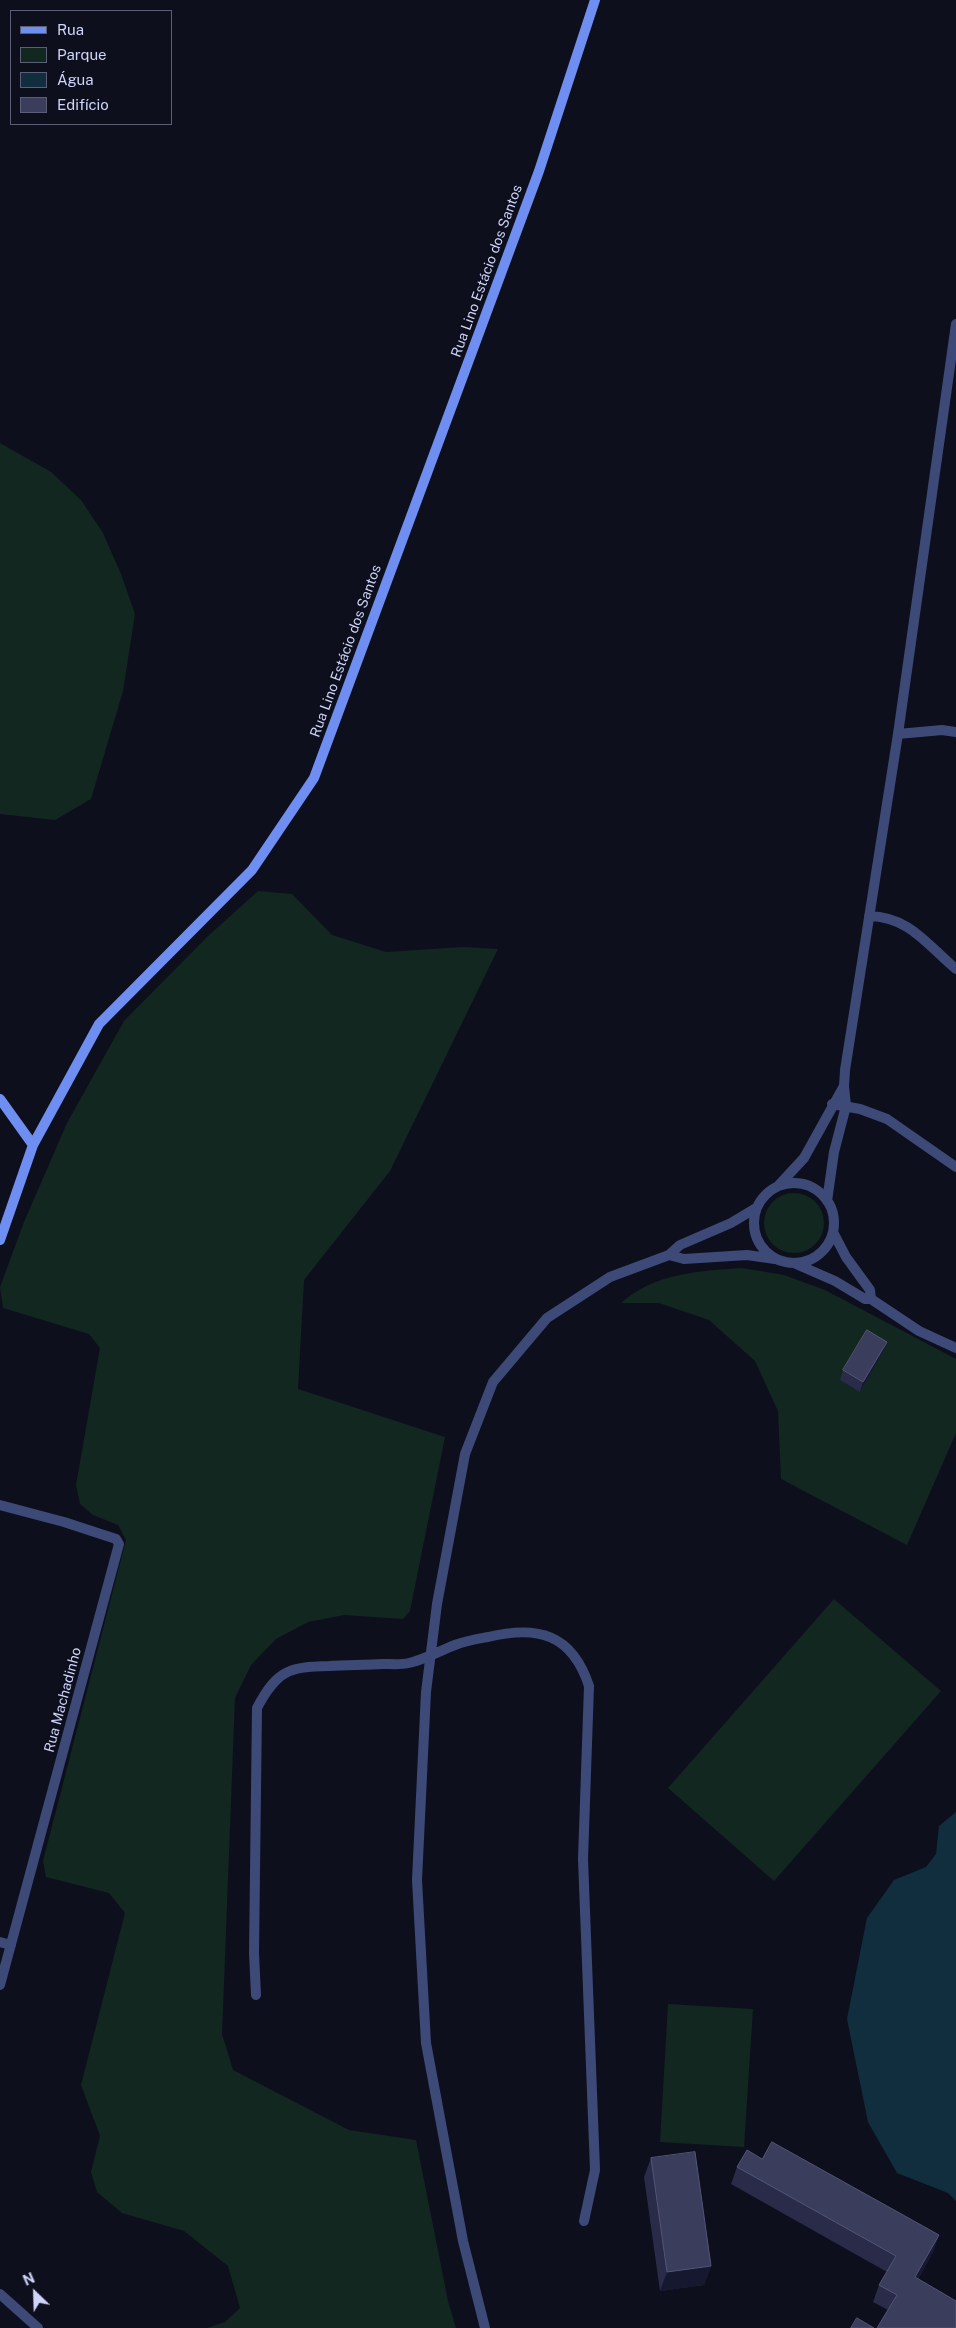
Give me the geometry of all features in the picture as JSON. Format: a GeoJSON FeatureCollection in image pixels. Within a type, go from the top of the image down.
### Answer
{"type":"FeatureCollection","features":[{"type":"Feature","properties":{"kind":"main road","name":"Rua Lino Estácio dos Santos"},"geometry":{"type":"LineString","coordinates":[[0,1240],[33,1145],[99,1024],[252,870],[314,778],[539,171],[595,0]]}},
{"type":"Feature","properties":{"kind":"main road"},"geometry":{"type":"LineString","coordinates":[[0,1099],[33,1145]]}},
{"type":"Feature","properties":{"kind":"street"},"geometry":{"type":"LineString","coordinates":[[827,1200],[834,1152],[846,1106],[844,1086],[898,734],[956,324]]}},
{"type":"Feature","properties":{"kind":"street"},"geometry":{"type":"LineString","coordinates":[[898,734],[942,730],[956,732]]}},
{"type":"Feature","properties":{"kind":"street"},"geometry":{"type":"LineString","coordinates":[[869,916],[887,916],[911,928],[956,969]]}},
{"type":"Feature","properties":{"kind":"street"},"geometry":{"type":"LineString","coordinates":[[778,1187],[804,1158],[832,1104],[844,1086]]}},
{"type":"Feature","properties":{"kind":"street"},"geometry":{"type":"LineString","coordinates":[[832,1104],[846,1106],[887,1119],[956,1167]]}},
{"type":"Feature","properties":{"kind":"street"},"geometry":{"type":"LineString","coordinates":[[485,2328],[463,2242],[426,2043],[417,1880],[426,1692],[430,1657],[437,1604],[466,1454],[493,1382],[547,1318],[610,1278],[669,1255],[680,1245],[731,1223],[756,1208],[768,1192],[778,1187],[800,1184],[820,1192],[827,1200],[834,1221],[830,1242],[820,1254],[806,1262],[795,1263]]}},
{"type":"Feature","properties":{"kind":"street"},"geometry":{"type":"LineString","coordinates":[[756,1208],[754,1218],[756,1238],[767,1253],[776,1259]]}},
{"type":"Feature","properties":{"kind":"street"},"geometry":{"type":"LineString","coordinates":[[833,1232],[846,1257],[870,1290],[872,1299]]}},
{"type":"Feature","properties":{"kind":"street"},"geometry":{"type":"LineString","coordinates":[[669,1255],[684,1259],[746,1255],[795,1263],[836,1281],[865,1299],[872,1299],[919,1331],[956,1348]]}},
{"type":"Feature","properties":{"kind":"street","name":"Rua Machadinho"},"geometry":{"type":"LineString","coordinates":[[0,1505],[64,1522],[116,1539],[118,1544],[0,1985]]}},
{"type":"Feature","properties":{"kind":"street"},"geometry":{"type":"LineString","coordinates":[[256,1994],[254,1954],[258,1708],[266,1690],[281,1676],[299,1667],[407,1664],[430,1657],[455,1644],[513,1631],[534,1631],[553,1638],[570,1650],[583,1666],[589,1686],[583,1859],[595,2170],[584,2221]]}},
{"type":"Feature","properties":{"kind":"street"},"geometry":{"type":"LineString","coordinates":[[0,1942],[11,1945]]}},
{"type":"Feature","properties":{"kind":"street"},"geometry":{"type":"LineString","coordinates":[[0,2294],[38,2328]]}},
{"type":"Feature","properties":{"kind":"green space"},"geometry":{"type":"Polygon","coordinates":[[[0,443],[51,472],[81,500],[103,533],[121,574],[135,614],[123,691],[91,799],[55,820],[0,814],[0,443]]]}},
{"type":"Feature","properties":{"kind":"green space"},"geometry":{"type":"Polygon","coordinates":[[[258,891],[292,894],[332,935],[386,952],[463,947],[498,949],[390,1171],[304,1280],[298,1389],[445,1437],[410,1611],[403,1619],[344,1615],[308,1622],[276,1639],[251,1665],[235,1698],[222,2034],[233,2070],[349,2130],[416,2140],[448,2301],[456,2328],[207,2328],[225,2322],[240,2308],[228,2266],[184,2231],[122,2213],[97,2192],[91,2172],[100,2136],[81,2085],[125,1913],[109,1893],[46,1877],[43,1861],[126,1540],[118,1525],[93,1515],[80,1504],[76,1485],[100,1348],[89,1334],[3,1308],[0,1287],[24,1222],[67,1123],[124,1021],[207,937],[258,891]]]}},
{"type":"Feature","properties":{"kind":"green space"},"geometry":{"type":"Polygon","coordinates":[[[794,1193],[810,1198],[815,1202],[819,1207],[824,1223],[819,1239],[815,1244],[810,1248],[794,1253],[778,1248],[773,1244],[769,1239],[764,1223],[769,1207],[773,1202],[778,1198],[794,1193]]]}},
{"type":"Feature","properties":{"kind":"green space"},"geometry":{"type":"Polygon","coordinates":[[[742,1268],[784,1275],[825,1290],[956,1359],[956,1433],[907,1545],[781,1479],[778,1411],[755,1361],[709,1320],[659,1303],[621,1303],[648,1285],[678,1275],[742,1268]]]}},
{"type":"Feature","properties":{"kind":"green space"},"geometry":{"type":"Polygon","coordinates":[[[834,1599],[941,1691],[774,1881],[668,1788],[834,1599]]]}},
{"type":"Feature","properties":{"kind":"green space"},"geometry":{"type":"Polygon","coordinates":[[[668,2004],[753,2009],[744,2147],[660,2142],[668,2004]]]}},
{"type":"Feature","properties":{"kind":"water"},"geometry":{"type":"Polygon","coordinates":[[[956,1812],[956,2201],[948,2193],[897,2173],[868,2122],[847,2019],[867,1918],[894,1880],[926,1867],[936,1854],[939,1826],[956,1812]]]}},
{"type":"Feature","properties":{"kind":"building"},"geometry":{"type":"Polygon","coordinates":[[[867,1330],[887,1342],[863,1382],[843,1370],[867,1330]]]}},
{"type":"Feature","properties":{"kind":"building"},"geometry":{"type":"Polygon","coordinates":[[[772,2142],[939,2235],[915,2277],[956,2301],[956,2328],[877,2328],[897,2295],[879,2285],[896,2256],[737,2167],[747,2150],[762,2159],[772,2142]]]}},
{"type":"Feature","properties":{"kind":"building"},"geometry":{"type":"Polygon","coordinates":[[[695,2152],[711,2266],[667,2272],[651,2158],[695,2152]]]}},
{"type":"Feature","properties":{"kind":"building"},"geometry":{"type":"Polygon","coordinates":[[[857,2318],[874,2328],[851,2328],[857,2318]]]}}]}
